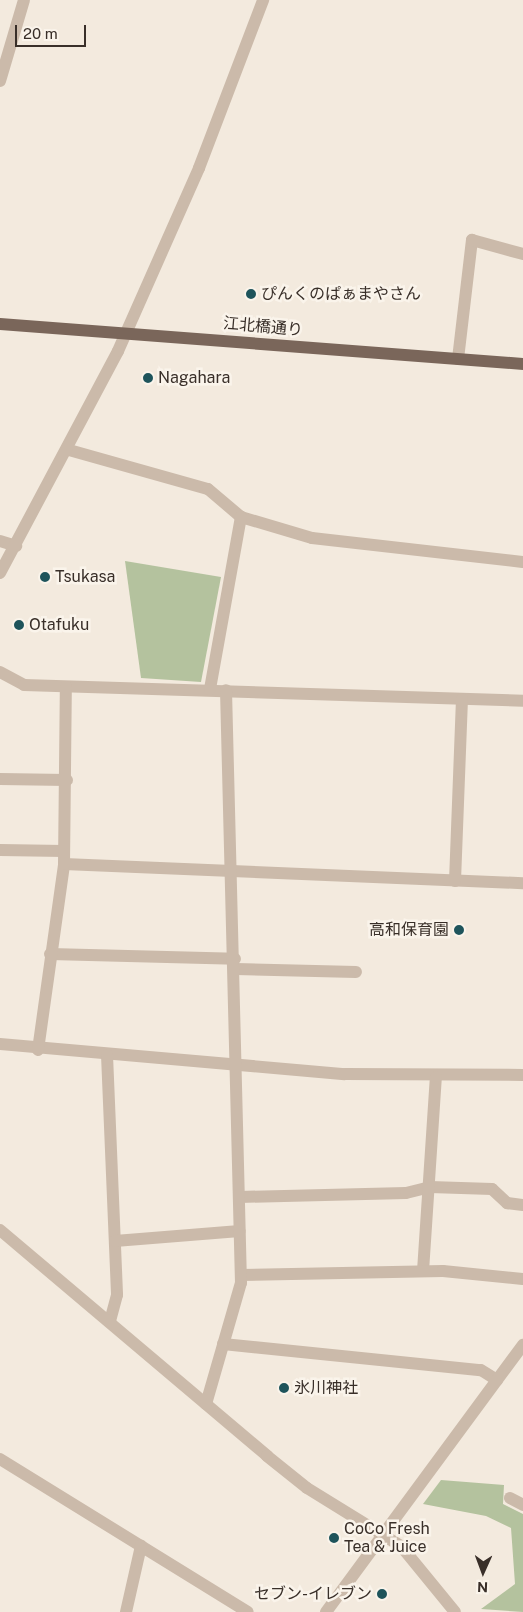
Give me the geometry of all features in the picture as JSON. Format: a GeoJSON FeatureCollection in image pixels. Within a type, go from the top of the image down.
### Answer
{"type":"FeatureCollection","features":[{"type":"Feature","properties":{"kind":"main road","name":"江北橋通り"},"geometry":{"type":"LineString","coordinates":[[0,324],[126,332],[523,364]]}},
{"type":"Feature","properties":{"kind":"street"},"geometry":{"type":"LineString","coordinates":[[0,81],[24,0]]}},
{"type":"Feature","properties":{"kind":"street"},"geometry":{"type":"LineString","coordinates":[[0,573],[69,450],[126,332],[199,168],[263,0]]}},
{"type":"Feature","properties":{"kind":"street"},"geometry":{"type":"LineString","coordinates":[[458,359],[472,240],[523,254]]}},
{"type":"Feature","properties":{"kind":"street"},"geometry":{"type":"LineString","coordinates":[[69,450],[208,489],[242,517],[312,538],[523,562]]}},
{"type":"Feature","properties":{"kind":"street"},"geometry":{"type":"LineString","coordinates":[[210,689],[242,517]]}},
{"type":"Feature","properties":{"kind":"street"},"geometry":{"type":"LineString","coordinates":[[0,540],[16,546]]}},
{"type":"Feature","properties":{"kind":"street"},"geometry":{"type":"LineString","coordinates":[[0,672],[24,685],[210,689],[462,699],[522,698]]}},
{"type":"Feature","properties":{"kind":"street"},"geometry":{"type":"LineString","coordinates":[[38,1050],[64,864],[67,780],[66,687]]}},
{"type":"Feature","properties":{"kind":"street"},"geometry":{"type":"LineString","coordinates":[[206,1404],[241,1275],[236,964],[226,690]]}},
{"type":"Feature","properties":{"kind":"street"},"geometry":{"type":"LineString","coordinates":[[455,880],[462,699]]}},
{"type":"Feature","properties":{"kind":"street"},"geometry":{"type":"LineString","coordinates":[[0,779],[67,780]]}},
{"type":"Feature","properties":{"kind":"street"},"geometry":{"type":"LineString","coordinates":[[0,850],[64,851]]}},
{"type":"Feature","properties":{"kind":"street"},"geometry":{"type":"LineString","coordinates":[[64,864],[523,883]]}},
{"type":"Feature","properties":{"kind":"street"},"geometry":{"type":"LineString","coordinates":[[50,954],[356,972]]}},
{"type":"Feature","properties":{"kind":"street"},"geometry":{"type":"LineString","coordinates":[[0,1044],[38,1050],[238,1065],[436,1077],[523,1076]]}},
{"type":"Feature","properties":{"kind":"street"},"geometry":{"type":"LineString","coordinates":[[106,1055],[117,1295],[110,1322]]}},
{"type":"Feature","properties":{"kind":"street"},"geometry":{"type":"LineString","coordinates":[[423,1272],[436,1077]]}},
{"type":"Feature","properties":{"kind":"street"},"geometry":{"type":"LineString","coordinates":[[240,1197],[406,1193],[430,1187],[492,1189],[507,1203],[523,1205]]}},
{"type":"Feature","properties":{"kind":"street"},"geometry":{"type":"LineString","coordinates":[[0,1230],[308,1488],[384,1533],[401,1546],[454,1612]]}},
{"type":"Feature","properties":{"kind":"street"},"geometry":{"type":"LineString","coordinates":[[115,1241],[240,1231]]}},
{"type":"Feature","properties":{"kind":"street"},"geometry":{"type":"LineString","coordinates":[[241,1275],[423,1272],[523,1279]]}},
{"type":"Feature","properties":{"kind":"street"},"geometry":{"type":"LineString","coordinates":[[223,1344],[481,1370],[497,1380]]}},
{"type":"Feature","properties":{"kind":"street"},"geometry":{"type":"LineString","coordinates":[[326,1612],[523,1345]]}},
{"type":"Feature","properties":{"kind":"street"},"geometry":{"type":"LineString","coordinates":[[0,1459],[248,1612]]}},
{"type":"Feature","properties":{"kind":"street"},"geometry":{"type":"LineString","coordinates":[[510,1498],[523,1505]]}},
{"type":"Feature","properties":{"kind":"street"},"geometry":{"type":"LineString","coordinates":[[126,1612],[140,1546]]}},
{"type":"Feature","properties":{"kind":"green space"},"geometry":{"type":"Polygon","coordinates":[[[125,561],[221,577],[201,682],[141,678],[125,561]]]}},
{"type":"Feature","properties":{"kind":"green space"},"geometry":{"type":"Polygon","coordinates":[[[441,1480],[504,1485],[503,1504],[523,1514],[523,1612],[481,1609],[515,1584],[511,1528],[486,1516],[423,1504],[441,1480]]]}},
{"type":"Feature","properties":{"kind":"place","name":"ぴんくのぱぁまやさん"},"geometry":{"type":"Point","coordinates":[251,294]}},
{"type":"Feature","properties":{"kind":"place","name":"Nagahara"},"geometry":{"type":"Point","coordinates":[148,378]}},
{"type":"Feature","properties":{"kind":"place","name":"Tsukasa"},"geometry":{"type":"Point","coordinates":[45,577]}},
{"type":"Feature","properties":{"kind":"place","name":"Otafuku"},"geometry":{"type":"Point","coordinates":[19,625]}},
{"type":"Feature","properties":{"kind":"place","name":"高和保育園"},"geometry":{"type":"Point","coordinates":[459,930]}},
{"type":"Feature","properties":{"kind":"place","name":"氷川神社"},"geometry":{"type":"Point","coordinates":[284,1388]}},
{"type":"Feature","properties":{"kind":"place","name":"CoCo Fresh Tea & Juice"},"geometry":{"type":"Point","coordinates":[334,1538]}},
{"type":"Feature","properties":{"kind":"place","name":"セブン-イレブン"},"geometry":{"type":"Point","coordinates":[382,1594]}}]}
